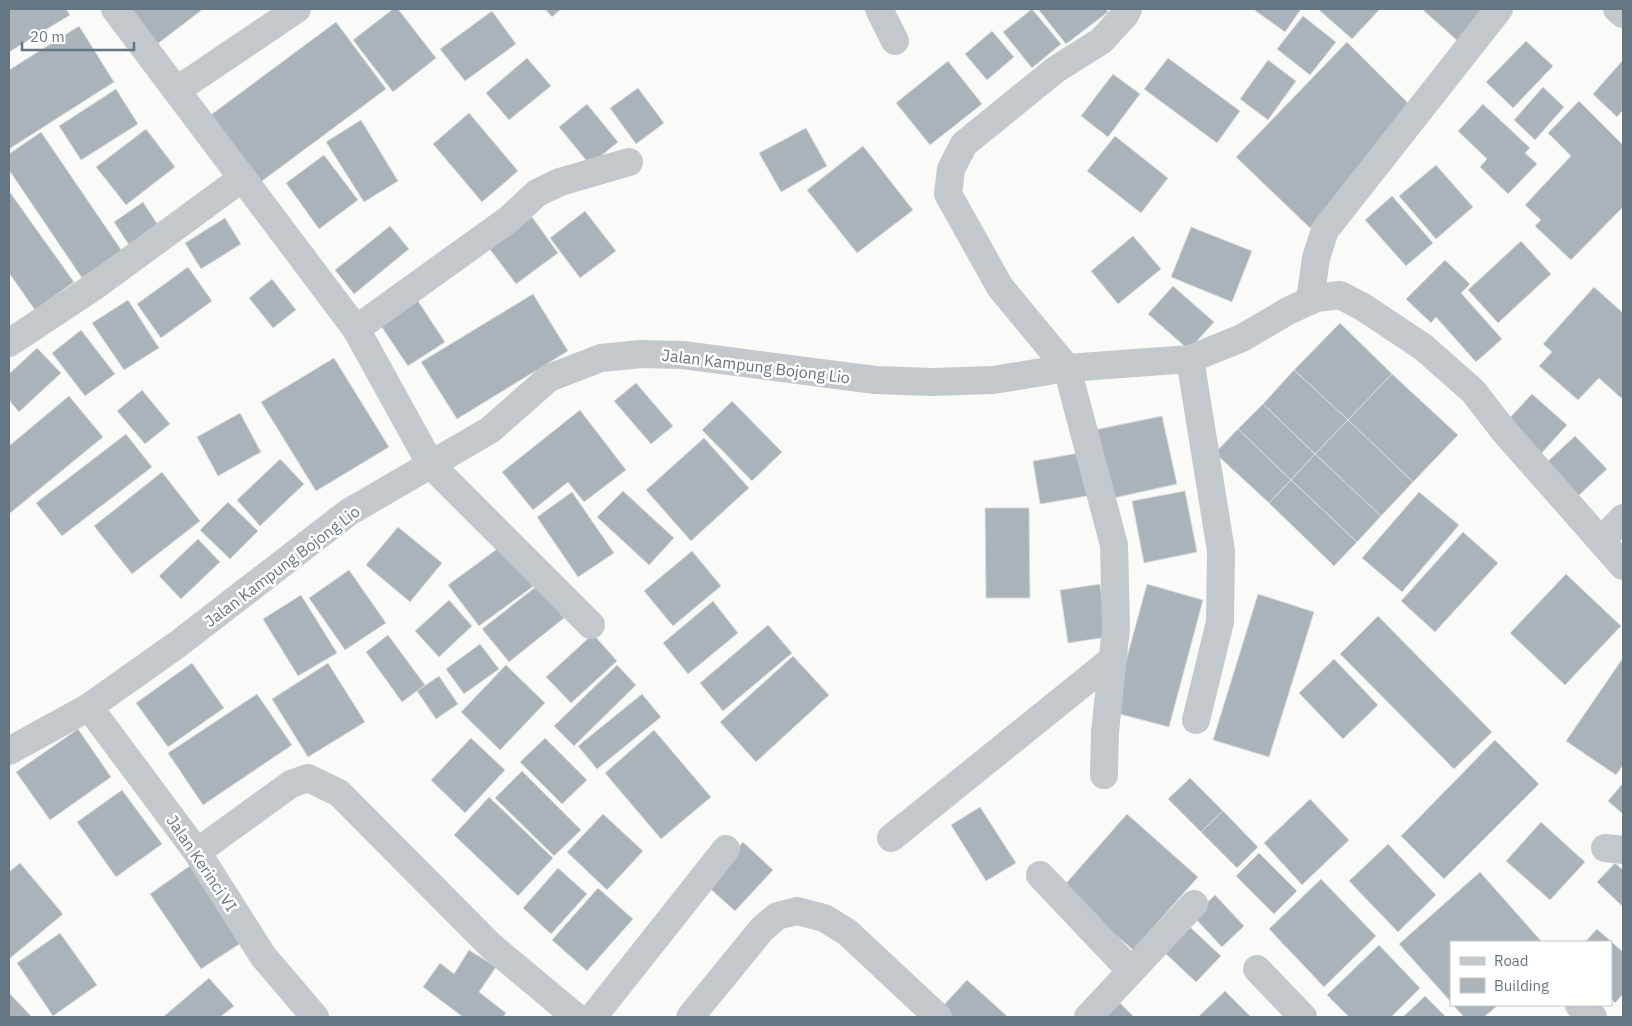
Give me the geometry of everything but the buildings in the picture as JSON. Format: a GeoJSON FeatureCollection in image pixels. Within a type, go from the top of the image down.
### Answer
{"type":"FeatureCollection","features":[{"type":"Feature","properties":{"kind":"street"},"geometry":{"type":"LineString","coordinates":[[115,9],[241,179],[356,329],[431,465],[592,625]]}},
{"type":"Feature","properties":{"kind":"street"},"geometry":{"type":"LineString","coordinates":[[176,90],[297,9]]}},
{"type":"Feature","properties":{"kind":"street"},"geometry":{"type":"LineString","coordinates":[[879,9],[895,41]]}},
{"type":"Feature","properties":{"kind":"street"},"geometry":{"type":"LineString","coordinates":[[1104,775],[1105,732],[1116,628],[1114,545],[1067,368],[1000,287],[948,194],[951,169],[964,144],[1055,70],[1101,41],[1125,15],[1128,9]]}},
{"type":"Feature","properties":{"kind":"street"},"geometry":{"type":"LineString","coordinates":[[1310,301],[1316,258],[1325,230],[1500,9]]}},
{"type":"Feature","properties":{"kind":"street"},"geometry":{"type":"LineString","coordinates":[[1617,9],[1623,14]]}},
{"type":"Feature","properties":{"kind":"street"},"geometry":{"type":"LineString","coordinates":[[356,329],[508,218],[537,193],[560,182],[629,162]]}},
{"type":"Feature","properties":{"kind":"street"},"geometry":{"type":"LineString","coordinates":[[9,342],[95,286],[241,179]]}},
{"type":"Feature","properties":{"kind":"street","name":"Jalan Kampung Bojong Lio"},"geometry":{"type":"LineString","coordinates":[[9,751],[89,707],[193,633],[349,512],[490,430],[549,378],[601,358],[641,354],[682,355],[824,375],[932,382],[993,380],[1067,368],[1190,359],[1242,338],[1310,301],[1327,295],[1340,295],[1423,347],[1473,391],[1504,431],[1601,541]]}},
{"type":"Feature","properties":{"kind":"street"},"geometry":{"type":"LineString","coordinates":[[1190,359],[1221,551],[1220,622],[1196,720]]}},
{"type":"Feature","properties":{"kind":"street"},"geometry":{"type":"LineString","coordinates":[[1623,518],[1601,541],[1623,566]]}},
{"type":"Feature","properties":{"kind":"street"},"geometry":{"type":"LineString","coordinates":[[892,838],[1113,659]]}},
{"type":"Feature","properties":{"kind":"street","name":"Jalan Kerinci VI"},"geometry":{"type":"LineString","coordinates":[[89,707],[197,852],[263,956],[315,1017]]}},
{"type":"Feature","properties":{"kind":"street"},"geometry":{"type":"LineString","coordinates":[[197,852],[291,784],[308,778],[339,793],[491,946],[576,1017]]}},
{"type":"Feature","properties":{"kind":"street"},"geometry":{"type":"LineString","coordinates":[[593,1017],[726,849]]}},
{"type":"Feature","properties":{"kind":"street"},"geometry":{"type":"LineString","coordinates":[[1040,875],[1131,971]]}},
{"type":"Feature","properties":{"kind":"street"},"geometry":{"type":"LineString","coordinates":[[1088,1017],[1194,904]]}},
{"type":"Feature","properties":{"kind":"street"},"geometry":{"type":"LineString","coordinates":[[690,1017],[762,928],[777,916],[797,911],[824,918],[847,932],[938,1017]]}},
{"type":"Feature","properties":{"kind":"street"},"geometry":{"type":"LineString","coordinates":[[1257,969],[1303,1017]]}},
{"type":"Feature","properties":{"kind":"street"},"geometry":{"type":"LineString","coordinates":[[1580,1006],[1593,1017]]}}]}
